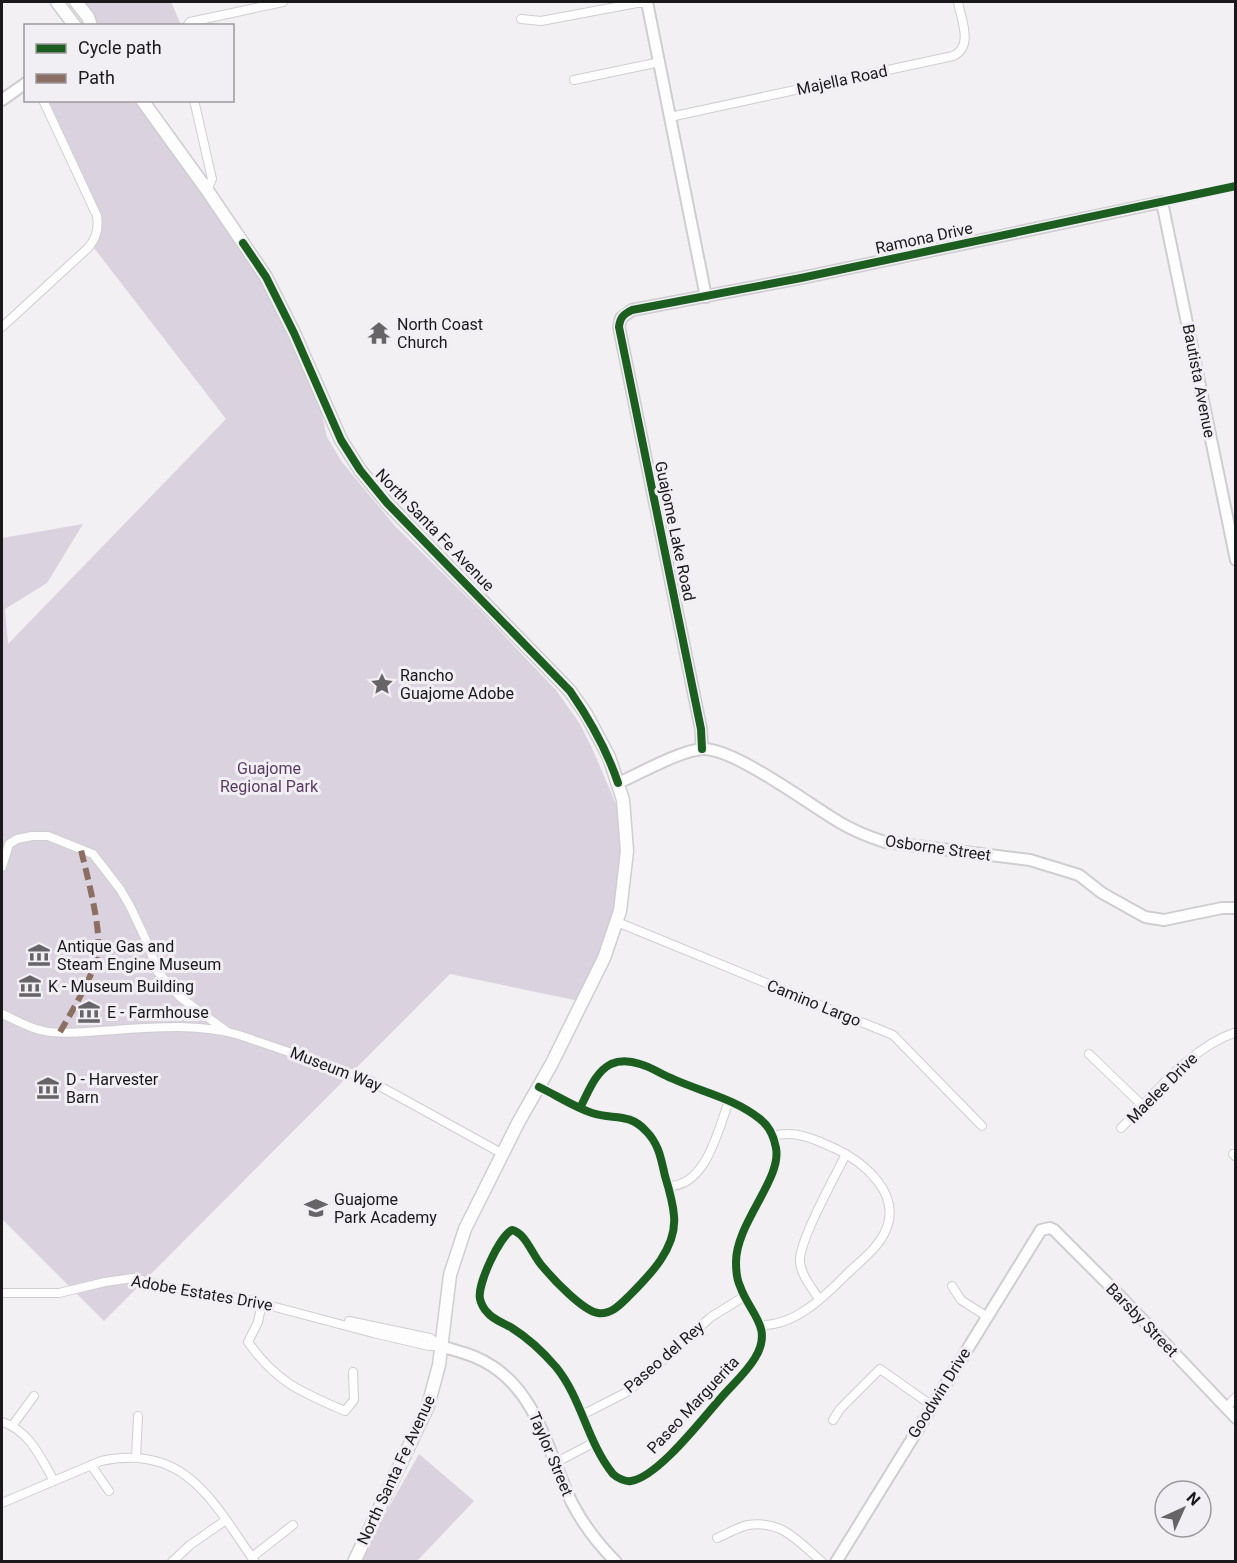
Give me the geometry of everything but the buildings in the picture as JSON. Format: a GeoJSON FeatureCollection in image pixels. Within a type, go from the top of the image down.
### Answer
{"type":"FeatureCollection","features":[{"type":"Feature","properties":{"kind":"main road"},"geometry":{"type":"LineString","coordinates":[[57,2],[74,24]]}},
{"type":"Feature","properties":{"kind":"main road"},"geometry":{"type":"LineString","coordinates":[[76,2],[88,17],[90,24]]}},
{"type":"Feature","properties":{"kind":"main road","name":"North Santa Fe Avenue"},"geometry":{"type":"LineString","coordinates":[[143,102],[207,189],[266,277],[294,333],[341,440],[360,470],[387,503],[570,691],[586,714],[609,756],[623,800],[627,851],[625,879],[617,922],[604,958],[465,1229],[447,1292],[439,1365],[428,1406],[354,1562]]}},
{"type":"Feature","properties":{"kind":"street"},"geometry":{"type":"LineString","coordinates":[[188,24],[283,2]]}},
{"type":"Feature","properties":{"kind":"street"},"geometry":{"type":"LineString","coordinates":[[521,19],[541,21],[647,2],[706,297]]}},
{"type":"Feature","properties":{"kind":"street","name":"Majella Road"},"geometry":{"type":"LineString","coordinates":[[670,117],[953,56],[960,53],[965,39],[958,2]]}},
{"type":"Feature","properties":{"kind":"street"},"geometry":{"type":"LineString","coordinates":[[574,80],[660,62]]}},
{"type":"Feature","properties":{"kind":"street"},"geometry":{"type":"LineString","coordinates":[[2,100],[24,84]]}},
{"type":"Feature","properties":{"kind":"street"},"geometry":{"type":"LineString","coordinates":[[2,327],[88,248],[96,237],[97,216],[44,102]]}},
{"type":"Feature","properties":{"kind":"street"},"geometry":{"type":"LineString","coordinates":[[194,102],[212,179],[207,189]]}},
{"type":"Feature","properties":{"kind":"street","name":"Ramona Drive"},"geometry":{"type":"LineString","coordinates":[[621,318],[632,310],[706,297],[1236,186]]}},
{"type":"Feature","properties":{"kind":"street","name":"Bautista Avenue"},"geometry":{"type":"LineString","coordinates":[[1162,202],[1236,560]]}},
{"type":"Feature","properties":{"kind":"street","name":"Guajome Lake Road"},"geometry":{"type":"LineString","coordinates":[[621,318],[619,327],[701,729],[702,749]]}},
{"type":"Feature","properties":{"kind":"street"},"geometry":{"type":"LineString","coordinates":[[618,783],[687,753],[702,749]]}},
{"type":"Feature","properties":{"kind":"street","name":"Osborne Street"},"geometry":{"type":"LineString","coordinates":[[702,749],[717,751],[734,758],[841,823],[863,835],[885,842],[1030,860],[1079,875],[1102,893],[1145,917],[1164,920],[1222,908],[1236,908]]}},
{"type":"Feature","properties":{"kind":"street","name":"Museum Way"},"geometry":{"type":"LineString","coordinates":[[2,867],[9,844],[17,839],[32,836],[48,836],[93,854],[130,906],[158,972],[180,997],[226,1031]]}},
{"type":"Feature","properties":{"kind":"street","name":"Camino Largo"},"geometry":{"type":"LineString","coordinates":[[617,922],[893,1035],[982,1126]]}},
{"type":"Feature","properties":{"kind":"street","name":"Museum Way"},"geometry":{"type":"LineString","coordinates":[[2,1014],[40,1030],[60,1032],[156,1027],[226,1031],[365,1077],[503,1154]]}},
{"type":"Feature","properties":{"kind":"street","name":"Maelee Drive"},"geometry":{"type":"LineString","coordinates":[[1121,1128],[1192,1055],[1217,1039],[1236,1032]]}},
{"type":"Feature","properties":{"kind":"street"},"geometry":{"type":"LineString","coordinates":[[1089,1054],[1143,1106]]}},
{"type":"Feature","properties":{"kind":"street"},"geometry":{"type":"LineString","coordinates":[[580,1107],[595,1080],[605,1069],[625,1061],[641,1064],[729,1101],[760,1119],[773,1136],[777,1151],[774,1169],[742,1231],[736,1263],[739,1285],[761,1325],[773,1325],[787,1320],[828,1293],[879,1242],[886,1231],[888,1217],[888,1202],[884,1189],[863,1165],[809,1136],[780,1134],[773,1136]]}},
{"type":"Feature","properties":{"kind":"street","name":"Paseo Marguerita"},"geometry":{"type":"LineString","coordinates":[[539,1087],[596,1114],[625,1117],[645,1129],[656,1142],[668,1186],[674,1217],[673,1235],[666,1252],[645,1280],[616,1308],[599,1313],[586,1308],[542,1267],[517,1231],[512,1230],[503,1237],[480,1287],[480,1300],[487,1312],[513,1329],[544,1354],[557,1368],[575,1398],[593,1443],[615,1477],[629,1481],[644,1475],[670,1455],[755,1358],[763,1335],[761,1325]]}},
{"type":"Feature","properties":{"kind":"street"},"geometry":{"type":"LineString","coordinates":[[668,1186],[676,1186],[694,1177],[704,1166],[729,1101]]}},
{"type":"Feature","properties":{"kind":"street"},"geometry":{"type":"LineString","coordinates":[[819,1299],[802,1272],[799,1260],[802,1243],[846,1154]]}},
{"type":"Feature","properties":{"kind":"street","name":"Goodwin Drive"},"geometry":{"type":"LineString","coordinates":[[836,1562],[1037,1234],[1046,1228]]}},
{"type":"Feature","properties":{"kind":"street","name":"Barsby Street"},"geometry":{"type":"LineString","coordinates":[[1046,1228],[1054,1230],[1236,1418]]}},
{"type":"Feature","properties":{"kind":"street","name":"Adobe Estates Drive"},"geometry":{"type":"LineString","coordinates":[[2,1293],[59,1293],[133,1278],[195,1293],[262,1303],[330,1321],[343,1320],[430,1338],[441,1346]]}},
{"type":"Feature","properties":{"kind":"street"},"geometry":{"type":"LineString","coordinates":[[952,1286],[961,1300],[986,1316]]}},
{"type":"Feature","properties":{"kind":"street","name":"Paseo del Rey"},"geometry":{"type":"LineString","coordinates":[[582,1415],[627,1392],[711,1317],[744,1296]]}},
{"type":"Feature","properties":{"kind":"street"},"geometry":{"type":"LineString","coordinates":[[262,1303],[258,1322],[248,1342],[260,1359],[281,1380],[345,1411],[354,1400],[353,1372]]}},
{"type":"Feature","properties":{"kind":"street","name":"Taylor Street"},"geometry":{"type":"LineString","coordinates":[[441,1346],[470,1354],[493,1366],[510,1381],[531,1407],[581,1518],[616,1562]]}},
{"type":"Feature","properties":{"kind":"street"},"geometry":{"type":"LineString","coordinates":[[833,1420],[840,1409],[880,1369],[931,1405]]}},
{"type":"Feature","properties":{"kind":"street"},"geometry":{"type":"LineString","coordinates":[[12,1426],[34,1396]]}},
{"type":"Feature","properties":{"kind":"street"},"geometry":{"type":"LineString","coordinates":[[1226,1408],[1236,1397]]}},
{"type":"Feature","properties":{"kind":"street"},"geometry":{"type":"LineString","coordinates":[[136,1457],[138,1416]]}},
{"type":"Feature","properties":{"kind":"street"},"geometry":{"type":"LineString","coordinates":[[2,1422],[12,1426],[34,1446],[54,1481]]}},
{"type":"Feature","properties":{"kind":"street"},"geometry":{"type":"LineString","coordinates":[[555,1463],[593,1443]]}},
{"type":"Feature","properties":{"kind":"street"},"geometry":{"type":"LineString","coordinates":[[2,1503],[91,1465],[116,1457],[136,1457],[148,1458],[189,1476],[205,1492],[253,1559],[293,1525]]}},
{"type":"Feature","properties":{"kind":"street"},"geometry":{"type":"LineString","coordinates":[[91,1465],[109,1491]]}},
{"type":"Feature","properties":{"kind":"street"},"geometry":{"type":"LineString","coordinates":[[172,1562],[190,1545],[226,1520]]}},
{"type":"Feature","properties":{"kind":"street"},"geometry":{"type":"LineString","coordinates":[[717,1538],[746,1525],[774,1526],[785,1530],[822,1562]]}},
{"type":"Feature","properties":{"kind":"green space"},"geometry":{"type":"Polygon","coordinates":[[[76,2],[171,2],[181,24],[89,24],[76,2]]]}},
{"type":"Feature","properties":{"kind":"green space","name":"Guajome Regional Park"},"geometry":{"type":"Polygon","coordinates":[[[44,102],[144,102],[236,232],[314,380],[327,437],[342,462],[395,526],[556,690],[580,724],[619,811],[622,869],[611,932],[579,1001],[450,974],[104,1321],[2,1219],[2,538],[83,524],[47,583],[5,609],[8,644],[226,419],[91,244],[98,227],[44,102]]]}},
{"type":"Feature","properties":{"kind":"green space"},"geometry":{"type":"Polygon","coordinates":[[[419,1454],[474,1501],[417,1561],[358,1562],[419,1454]]]}},
{"type":"Feature","properties":{"kind":"marked path"},"geometry":{"type":"LineString","coordinates":[[60,1032],[88,981],[98,951],[96,915],[81,850]]}},
{"type":"Feature","properties":{"kind":"cycle path"},"geometry":{"type":"LineString","coordinates":[[702,749],[701,729],[619,327],[623,316],[632,310],[801,278],[1236,186]]}},
{"type":"Feature","properties":{"kind":"cycle path"},"geometry":{"type":"LineString","coordinates":[[243,243],[266,277],[294,333],[341,440],[360,470],[387,503],[570,691],[597,736],[618,783]]}},
{"type":"Feature","properties":{"kind":"cycle path"},"geometry":{"type":"LineString","coordinates":[[539,1087],[572,1104],[585,1110],[592,1113],[633,1121],[650,1136],[659,1152],[672,1201],[674,1228],[671,1239],[667,1250],[637,1288],[615,1308],[598,1313],[584,1307],[561,1286],[539,1263],[521,1236],[512,1230],[501,1242],[490,1262],[482,1283],[480,1299],[489,1315],[524,1336],[556,1367],[565,1379],[604,1462],[613,1474],[631,1481],[654,1469],[679,1446],[747,1369],[760,1347],[761,1329],[739,1284],[736,1262],[743,1232],[772,1173],[776,1160],[776,1148],[768,1128],[750,1112],[728,1100],[633,1062],[618,1062],[605,1068],[592,1083],[580,1108]]}},
{"type":"Feature","properties":{"kind":"place","name":"North Coast Church"},"geometry":{"type":"Point","coordinates":[379,333]}},
{"type":"Feature","properties":{"kind":"place","name":"Rancho Guajome Adobe"},"geometry":{"type":"Point","coordinates":[382,684]}},
{"type":"Feature","properties":{"kind":"place","name":"Antique Gas and Steam Engine Museum"},"geometry":{"type":"Point","coordinates":[39,955]}},
{"type":"Feature","properties":{"kind":"place","name":"K - Museum Building"},"geometry":{"type":"Point","coordinates":[30,986]}},
{"type":"Feature","properties":{"kind":"place","name":"E - Farmhouse"},"geometry":{"type":"Point","coordinates":[89,1012]}},
{"type":"Feature","properties":{"kind":"place","name":"D - Harvester Barn"},"geometry":{"type":"Point","coordinates":[48,1088]}},
{"type":"Feature","properties":{"kind":"place","name":"Guajome Park Academy"},"geometry":{"type":"Point","coordinates":[316,1208]}}]}
